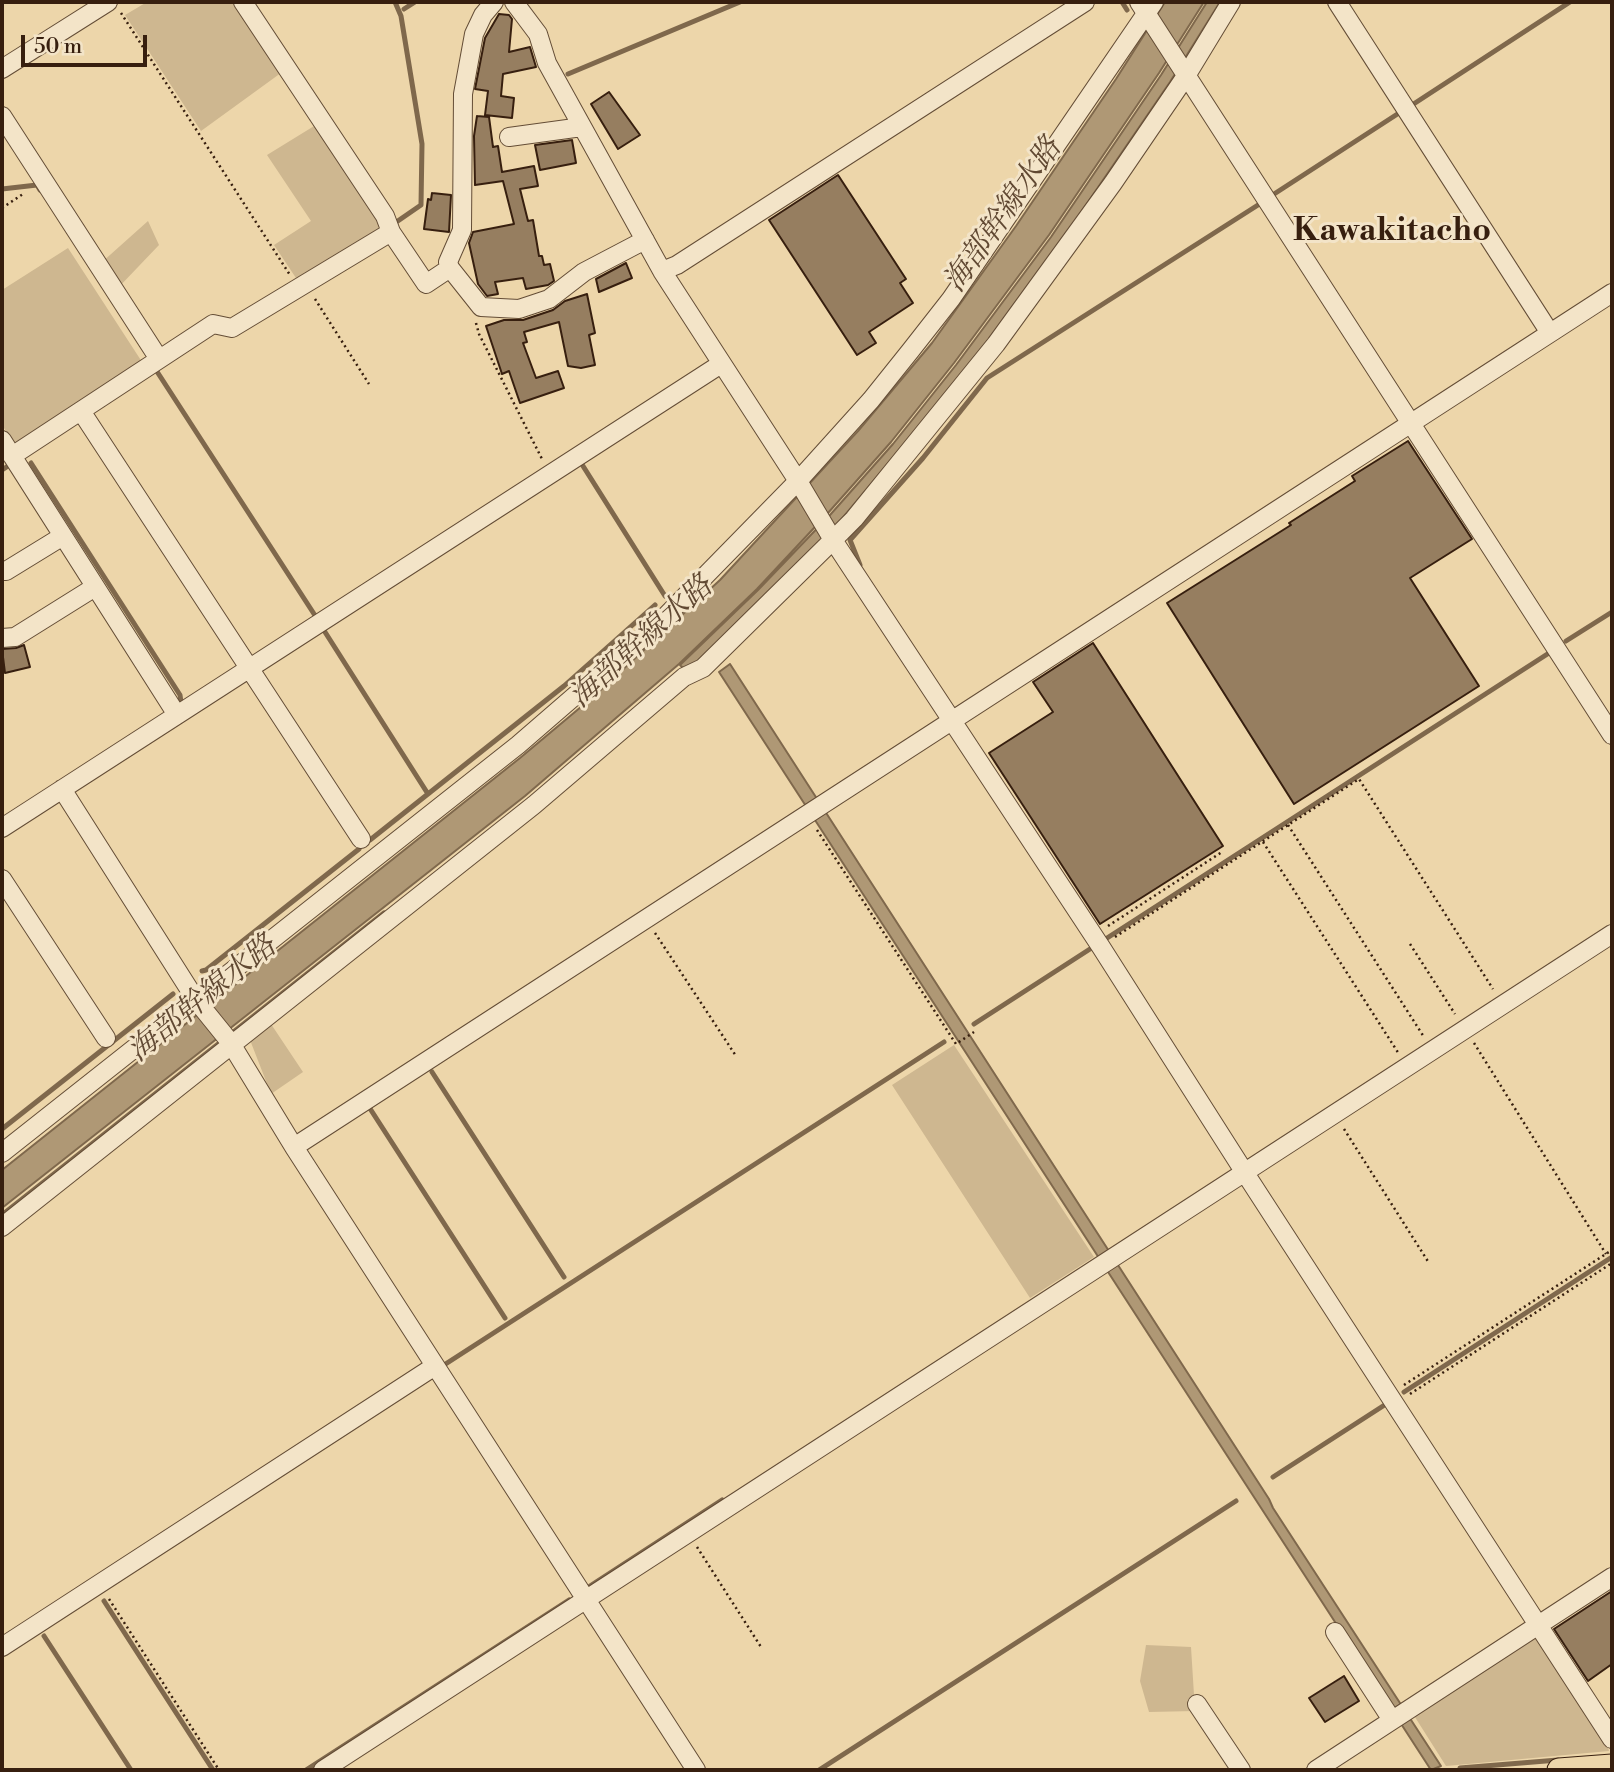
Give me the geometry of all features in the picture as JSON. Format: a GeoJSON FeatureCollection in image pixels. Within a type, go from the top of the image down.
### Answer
{"type":"FeatureCollection","features":[{"type":"Feature","properties":{"kind":"main road"},"geometry":{"type":"LineString","coordinates":[[1559,1770],[1612,1766]]}},
{"type":"Feature","properties":{"kind":"street"},"geometry":{"type":"LineString","coordinates":[[243,2],[385,216],[391,232],[426,284],[450,268]]}},
{"type":"Feature","properties":{"kind":"street"},"geometry":{"type":"LineString","coordinates":[[494,2],[483,15],[474,34],[463,94],[462,230],[448,262],[450,268],[481,307],[519,309],[549,299],[584,272],[645,240]]}},
{"type":"Feature","properties":{"kind":"street"},"geometry":{"type":"LineString","coordinates":[[514,2],[538,34],[547,63],[662,271],[832,538],[1097,941],[1612,1739]]}},
{"type":"Feature","properties":{"kind":"street"},"geometry":{"type":"LineString","coordinates":[[662,271],[677,265],[1085,2]]}},
{"type":"Feature","properties":{"kind":"street"},"geometry":{"type":"LineString","coordinates":[[2,1227],[534,806],[684,677],[703,668],[854,519],[996,344],[1113,183],[1231,2]]}},
{"type":"Feature","properties":{"kind":"street"},"geometry":{"type":"LineString","coordinates":[[1337,2],[1550,333]]}},
{"type":"Feature","properties":{"kind":"street"},"geometry":{"type":"LineString","coordinates":[[2,69],[108,6]]}},
{"type":"Feature","properties":{"kind":"street"},"geometry":{"type":"LineString","coordinates":[[2,1153],[518,745],[649,632],[798,481],[871,400],[951,299],[1148,10],[1184,72],[1612,735]]}},
{"type":"Feature","properties":{"kind":"street"},"geometry":{"type":"LineString","coordinates":[[2,116],[159,359]]}},
{"type":"Feature","properties":{"kind":"street"},"geometry":{"type":"LineString","coordinates":[[509,138],[582,127]]}},
{"type":"Feature","properties":{"kind":"street"},"geometry":{"type":"LineString","coordinates":[[12,456],[213,324],[232,328],[391,232]]}},
{"type":"Feature","properties":{"kind":"street"},"geometry":{"type":"LineString","coordinates":[[294,1147],[1612,293]]}},
{"type":"Feature","properties":{"kind":"street"},"geometry":{"type":"LineString","coordinates":[[2,828],[721,364]]}},
{"type":"Feature","properties":{"kind":"street"},"geometry":{"type":"LineString","coordinates":[[81,411],[361,839]]}},
{"type":"Feature","properties":{"kind":"street"},"geometry":{"type":"LineString","coordinates":[[2,440],[177,715]]}},
{"type":"Feature","properties":{"kind":"street"},"geometry":{"type":"LineString","coordinates":[[2,571],[63,536]]}},
{"type":"Feature","properties":{"kind":"street"},"geometry":{"type":"LineString","coordinates":[[2,638],[15,637],[95,587]]}},
{"type":"Feature","properties":{"kind":"street"},"geometry":{"type":"LineString","coordinates":[[62,789],[196,1000],[231,1044],[294,1147],[696,1770]]}},
{"type":"Feature","properties":{"kind":"street"},"geometry":{"type":"LineString","coordinates":[[2,879],[106,1038]]}},
{"type":"Feature","properties":{"kind":"street"},"geometry":{"type":"LineString","coordinates":[[323,1770],[1612,934]]}},
{"type":"Feature","properties":{"kind":"street"},"geometry":{"type":"LineString","coordinates":[[2,1647],[435,1366]]}},
{"type":"Feature","properties":{"kind":"street"},"geometry":{"type":"LineString","coordinates":[[1316,1770],[1612,1577]]}},
{"type":"Feature","properties":{"kind":"street"},"geometry":{"type":"LineString","coordinates":[[1335,1632],[1398,1716]]}},
{"type":"Feature","properties":{"kind":"street"},"geometry":{"type":"LineString","coordinates":[[1197,1704],[1241,1770]]}},
{"type":"Feature","properties":{"kind":"path"},"geometry":{"type":"LineString","coordinates":[[108,6],[369,384]]}},
{"type":"Feature","properties":{"kind":"path"},"geometry":{"type":"LineString","coordinates":[[2,208],[23,194]]}},
{"type":"Feature","properties":{"kind":"path"},"geometry":{"type":"LineString","coordinates":[[481,307],[475,317],[479,334],[550,474]]}},
{"type":"Feature","properties":{"kind":"path"},"geometry":{"type":"LineString","coordinates":[[1097,941],[1263,842],[1359,779],[1503,1006]]}},
{"type":"Feature","properties":{"kind":"path"},"geometry":{"type":"LineString","coordinates":[[808,815],[958,1043],[973,1033]]}},
{"type":"Feature","properties":{"kind":"path"},"geometry":{"type":"LineString","coordinates":[[1288,825],[1433,1051]]}},
{"type":"Feature","properties":{"kind":"path"},"geometry":{"type":"LineString","coordinates":[[1263,842],[1408,1067]]}},
{"type":"Feature","properties":{"kind":"path"},"geometry":{"type":"LineString","coordinates":[[1097,941],[1223,852]]}},
{"type":"Feature","properties":{"kind":"path"},"geometry":{"type":"LineString","coordinates":[[646,919],[736,1056]]}},
{"type":"Feature","properties":{"kind":"path"},"geometry":{"type":"LineString","coordinates":[[1410,944],[1606,1254]]}},
{"type":"Feature","properties":{"kind":"path"},"geometry":{"type":"LineString","coordinates":[[1335,1115],[1429,1263]]}},
{"type":"Feature","properties":{"kind":"path"},"geometry":{"type":"LineString","coordinates":[[1392,1399],[1612,1250]]}},
{"type":"Feature","properties":{"kind":"path"},"geometry":{"type":"LineString","coordinates":[[1392,1399],[1612,1263]]}},
{"type":"Feature","properties":{"kind":"path"},"geometry":{"type":"LineString","coordinates":[[688,1533],[761,1647]]}},
{"type":"Feature","properties":{"kind":"path"},"geometry":{"type":"LineString","coordinates":[[99,1584],[219,1770]]}},
{"type":"Feature","properties":{"kind":"shaded area"},"geometry":{"type":"Polygon","coordinates":[[[147,2],[239,2],[285,70],[201,131],[125,15],[147,2]]]}},
{"type":"Feature","properties":{"kind":"shaded area"},"geometry":{"type":"Polygon","coordinates":[[[1165,2],[1204,2],[1049,235],[954,363],[891,442],[757,589],[679,664],[525,796],[2,1208],[2,1170],[520,758],[594,696],[720,580],[858,431],[932,343],[1016,226],[1165,2]]]}},
{"type":"Feature","properties":{"kind":"shaded area"},"geometry":{"type":"Polygon","coordinates":[[[1207,2],[1220,2],[1170,82],[1062,240],[967,369],[840,521],[769,596],[701,661],[684,669],[680,665],[758,590],[830,515],[893,444],[956,365],[1051,237],[1207,2]]]}},
{"type":"Feature","properties":{"kind":"shaded area"},"geometry":{"type":"Polygon","coordinates":[[[319,123],[386,226],[298,281],[274,245],[311,221],[267,155],[319,123]]]}},
{"type":"Feature","properties":{"kind":"shaded area"},"geometry":{"type":"Polygon","coordinates":[[[148,221],[159,245],[117,289],[101,263],[148,221]]]}},
{"type":"Feature","properties":{"kind":"shaded area"},"geometry":{"type":"Polygon","coordinates":[[[68,248],[144,365],[17,448],[2,425],[2,290],[68,248]]]}},
{"type":"Feature","properties":{"kind":"shaded area"},"geometry":{"type":"Polygon","coordinates":[[[730,664],[1441,1766],[1431,1770],[719,672],[730,664]]]}},
{"type":"Feature","properties":{"kind":"shaded area"},"geometry":{"type":"Polygon","coordinates":[[[271,1024],[303,1072],[271,1094],[250,1040],[271,1024]]]}},
{"type":"Feature","properties":{"kind":"shaded area"},"geometry":{"type":"Polygon","coordinates":[[[954,1045],[1094,1257],[1030,1298],[892,1085],[954,1045]]]}},
{"type":"Feature","properties":{"kind":"shaded area"},"geometry":{"type":"Polygon","coordinates":[[[1532,1637],[1539,1637],[1609,1751],[1446,1766],[1413,1714],[1532,1637]]]}},
{"type":"Feature","properties":{"kind":"shaded area"},"geometry":{"type":"Polygon","coordinates":[[[1146,1645],[1191,1647],[1195,1711],[1149,1712],[1140,1681],[1146,1645]]]}},
{"type":"Feature","properties":{"kind":"building"},"geometry":{"type":"Polygon","coordinates":[[[499,14],[509,15],[512,19],[509,52],[530,47],[536,67],[503,74],[501,96],[514,98],[512,118],[485,115],[488,91],[475,89],[485,38],[499,14]]]}},
{"type":"Feature","properties":{"kind":"building"},"geometry":{"type":"Polygon","coordinates":[[[609,92],[640,135],[618,149],[591,104],[609,92]]]}},
{"type":"Feature","properties":{"kind":"building"},"geometry":{"type":"Polygon","coordinates":[[[477,116],[489,117],[493,147],[498,146],[502,172],[534,166],[538,186],[520,189],[528,221],[533,220],[539,256],[542,256],[544,265],[550,264],[554,281],[548,285],[526,289],[523,278],[495,282],[498,294],[487,296],[478,284],[469,243],[473,232],[514,224],[503,181],[475,185],[474,136],[477,116]]]}},
{"type":"Feature","properties":{"kind":"building"},"geometry":{"type":"Polygon","coordinates":[[[572,140],[576,163],[540,170],[535,145],[572,140]]]}},
{"type":"Feature","properties":{"kind":"building"},"geometry":{"type":"Polygon","coordinates":[[[838,175],[906,279],[900,283],[913,303],[869,332],[876,343],[857,355],[769,220],[838,175]]]}},
{"type":"Feature","properties":{"kind":"building"},"geometry":{"type":"Polygon","coordinates":[[[432,193],[451,195],[449,232],[424,229],[428,199],[431,200],[432,193]]]}},
{"type":"Feature","properties":{"kind":"building"},"geometry":{"type":"Polygon","coordinates":[[[626,263],[632,278],[599,292],[596,279],[626,263]]]}},
{"type":"Feature","properties":{"kind":"building"},"geometry":{"type":"Polygon","coordinates":[[[587,294],[595,333],[589,335],[595,365],[581,368],[568,366],[559,322],[524,332],[527,342],[523,343],[536,378],[558,371],[564,388],[520,403],[509,371],[502,374],[486,326],[504,320],[523,320],[587,294]]]}},
{"type":"Feature","properties":{"kind":"building"},"geometry":{"type":"Polygon","coordinates":[[[1408,441],[1472,539],[1410,578],[1479,686],[1294,804],[1167,603],[1291,525],[1289,523],[1355,481],[1352,476],[1408,441]]]}},
{"type":"Feature","properties":{"kind":"building"},"geometry":{"type":"Polygon","coordinates":[[[1093,643],[1223,846],[1100,924],[989,753],[1053,712],[1033,682],[1093,643]]]}},
{"type":"Feature","properties":{"kind":"building"},"geometry":{"type":"Polygon","coordinates":[[[24,645],[30,667],[5,673],[2,649],[24,645]]]}},
{"type":"Feature","properties":{"kind":"building"},"geometry":{"type":"Polygon","coordinates":[[[1612,1591],[1612,1664],[1588,1681],[1554,1629],[1612,1591]]]}},
{"type":"Feature","properties":{"kind":"building"},"geometry":{"type":"Polygon","coordinates":[[[1344,1676],[1359,1701],[1325,1722],[1309,1698],[1344,1676]]]}},
{"type":"Feature","properties":{"kind":"waterway"},"geometry":{"type":"LineString","coordinates":[[392,225],[421,205],[422,144],[401,16],[395,2]]}},
{"type":"Feature","properties":{"kind":"waterway"},"geometry":{"type":"LineString","coordinates":[[404,9],[415,2]]}},
{"type":"Feature","properties":{"kind":"waterway"},"geometry":{"type":"LineString","coordinates":[[568,74],[740,2]]}},
{"type":"Feature","properties":{"kind":"waterway"},"geometry":{"type":"LineString","coordinates":[[1122,2],[1127,10]]}},
{"type":"Feature","properties":{"kind":"waterway"},"geometry":{"type":"LineString","coordinates":[[1412,105],[1570,2]]}},
{"type":"Feature","properties":{"kind":"waterway"},"geometry":{"type":"LineString","coordinates":[[1271,196],[1399,113]]}},
{"type":"Feature","properties":{"kind":"waterway"},"geometry":{"type":"LineString","coordinates":[[2,189],[37,185],[40,190]]}},
{"type":"Feature","properties":{"kind":"waterway"},"geometry":{"type":"LineString","coordinates":[[860,565],[850,540],[923,458],[987,378],[1258,205]]}},
{"type":"Feature","properties":{"kind":"waterway"},"geometry":{"type":"LineString","coordinates":[[156,370],[316,617]]}},
{"type":"Feature","properties":{"kind":"waterway"},"geometry":{"type":"LineString","coordinates":[[31,463],[180,695],[181,702]]}},
{"type":"Feature","properties":{"kind":"waterway"},"geometry":{"type":"LineString","coordinates":[[2,470],[8,466]]}},
{"type":"Feature","properties":{"kind":"waterway","name":"海部幹線水路"},"geometry":{"type":"LineString","coordinates":[[583,466],[665,596]]}},
{"type":"Feature","properties":{"kind":"waterway","name":"海部幹線水路"},"geometry":{"type":"LineString","coordinates":[[370,840],[564,686],[655,605]]}},
{"type":"Feature","properties":{"kind":"waterway"},"geometry":{"type":"LineString","coordinates":[[1566,641],[1612,612]]}},
{"type":"Feature","properties":{"kind":"waterway"},"geometry":{"type":"LineString","coordinates":[[325,632],[428,794]]}},
{"type":"Feature","properties":{"kind":"waterway"},"geometry":{"type":"LineString","coordinates":[[1104,940],[1549,653]]}},
{"type":"Feature","properties":{"kind":"waterway","name":"海部幹線水路"},"geometry":{"type":"LineString","coordinates":[[202,971],[359,849]]}},
{"type":"Feature","properties":{"kind":"waterway"},"geometry":{"type":"LineString","coordinates":[[2,1215],[384,913]]}},
{"type":"Feature","properties":{"kind":"waterway"},"geometry":{"type":"LineString","coordinates":[[974,1024],[1090,949]]}},
{"type":"Feature","properties":{"kind":"waterway","name":"海部幹線水路"},"geometry":{"type":"LineString","coordinates":[[2,1129],[173,994]]}},
{"type":"Feature","properties":{"kind":"waterway"},"geometry":{"type":"LineString","coordinates":[[444,1365],[944,1042]]}},
{"type":"Feature","properties":{"kind":"waterway"},"geometry":{"type":"LineString","coordinates":[[432,1072],[564,1277]]}},
{"type":"Feature","properties":{"kind":"waterway"},"geometry":{"type":"LineString","coordinates":[[369,1107],[505,1318]]}},
{"type":"Feature","properties":{"kind":"waterway"},"geometry":{"type":"LineString","coordinates":[[1404,1392],[1612,1257]]}},
{"type":"Feature","properties":{"kind":"waterway"},"geometry":{"type":"LineString","coordinates":[[1273,1477],[1383,1406]]}},
{"type":"Feature","properties":{"kind":"waterway"},"geometry":{"type":"LineString","coordinates":[[590,1586],[722,1500]]}},
{"type":"Feature","properties":{"kind":"waterway"},"geometry":{"type":"LineString","coordinates":[[819,1770],[1236,1501]]}},
{"type":"Feature","properties":{"kind":"waterway"},"geometry":{"type":"LineString","coordinates":[[306,1770],[569,1600]]}},
{"type":"Feature","properties":{"kind":"waterway"},"geometry":{"type":"LineString","coordinates":[[104,1601],[213,1770]]}},
{"type":"Feature","properties":{"kind":"waterway"},"geometry":{"type":"LineString","coordinates":[[44,1636],[131,1770]]}},
{"type":"Feature","properties":{"kind":"waterway"},"geometry":{"type":"LineString","coordinates":[[1460,1768],[1558,1760]]}},
{"type":"Feature","properties":{"kind":"district","name":"Kawakitacho"},"geometry":{"type":"Point","coordinates":[1392,232]}}]}
